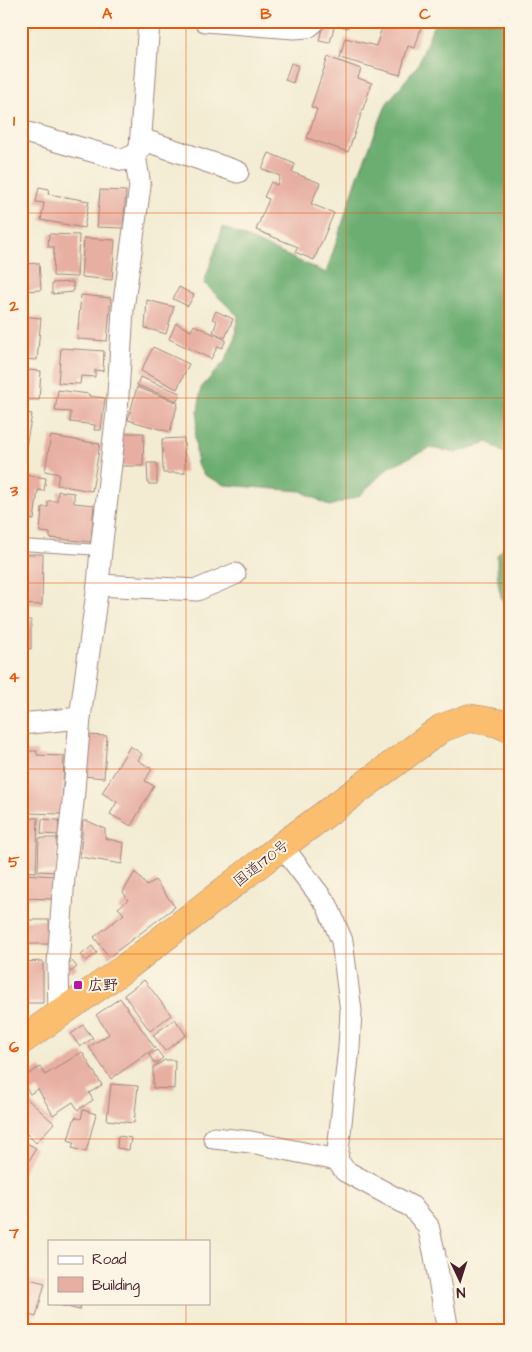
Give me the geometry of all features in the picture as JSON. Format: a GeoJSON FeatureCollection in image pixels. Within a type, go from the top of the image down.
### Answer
{"type":"FeatureCollection","features":[{"type":"Feature","properties":{"kind":"highway","name":"国道170号"},"geometry":{"type":"LineString","coordinates":[[21,1041],[125,968],[282,846],[442,728],[469,718],[498,723],[511,729]]}},
{"type":"Feature","properties":{"kind":"street"},"geometry":{"type":"LineString","coordinates":[[59,1014],[58,964],[64,876],[80,718],[118,412],[123,309],[140,186],[138,147],[149,21]]}},
{"type":"Feature","properties":{"kind":"street"},"geometry":{"type":"LineString","coordinates":[[205,21],[294,28],[308,27],[315,21]]}},
{"type":"Feature","properties":{"kind":"street"},"geometry":{"type":"LineString","coordinates":[[21,130],[123,160],[138,147]]}},
{"type":"Feature","properties":{"kind":"street"},"geometry":{"type":"LineString","coordinates":[[138,147],[238,172]]}},
{"type":"Feature","properties":{"kind":"street"},"geometry":{"type":"LineString","coordinates":[[98,585],[197,590],[235,574]]}},
{"type":"Feature","properties":{"kind":"street"},"geometry":{"type":"LineString","coordinates":[[21,724],[80,718]]}},
{"type":"Feature","properties":{"kind":"street"},"geometry":{"type":"LineString","coordinates":[[282,846],[327,905],[342,941],[351,1011],[337,1160],[345,1172],[412,1208],[428,1226],[448,1331]]}},
{"type":"Feature","properties":{"kind":"street"},"geometry":{"type":"LineString","coordinates":[[214,1138],[250,1142],[337,1160]]}},
{"type":"Feature","properties":{"kind":"lane"},"geometry":{"type":"LineString","coordinates":[[21,545],[101,550]]}},
{"type":"Feature","properties":{"kind":"green space"},"geometry":{"type":"Polygon","coordinates":[[[435,21],[511,21],[511,458],[488,442],[456,453],[430,448],[389,467],[359,496],[330,506],[301,491],[225,485],[204,475],[197,464],[195,437],[201,388],[225,361],[234,341],[238,316],[204,283],[223,227],[326,273],[359,173],[387,103],[418,65],[435,21]]]}},
{"type":"Feature","properties":{"kind":"green space"},"geometry":{"type":"Polygon","coordinates":[[[511,540],[511,614],[500,594],[497,555],[511,540]]]}},
{"type":"Feature","properties":{"kind":"building"},"geometry":{"type":"Polygon","coordinates":[[[331,21],[349,21],[348,28],[330,23],[331,21]]]}},
{"type":"Feature","properties":{"kind":"building"},"geometry":{"type":"Polygon","coordinates":[[[384,21],[423,21],[415,48],[408,46],[400,75],[340,58],[345,38],[376,46],[384,21]]]}},
{"type":"Feature","properties":{"kind":"building"},"geometry":{"type":"Polygon","coordinates":[[[323,24],[334,27],[330,43],[319,41],[323,24]]]}},
{"type":"Feature","properties":{"kind":"building"},"geometry":{"type":"Polygon","coordinates":[[[328,57],[361,69],[358,78],[372,83],[348,152],[307,138],[317,109],[311,107],[328,57]]]}},
{"type":"Feature","properties":{"kind":"building"},"geometry":{"type":"Polygon","coordinates":[[[291,63],[298,66],[293,83],[285,80],[291,63]]]}},
{"type":"Feature","properties":{"kind":"building"},"geometry":{"type":"Polygon","coordinates":[[[269,153],[295,164],[292,172],[320,183],[311,204],[334,213],[314,260],[295,252],[298,247],[256,230],[269,199],[264,197],[271,182],[277,185],[280,176],[262,169],[269,153]]]}},
{"type":"Feature","properties":{"kind":"building"},"geometry":{"type":"Polygon","coordinates":[[[39,187],[49,189],[48,194],[89,201],[84,228],[41,220],[44,203],[36,202],[39,187]]]}},
{"type":"Feature","properties":{"kind":"building"},"geometry":{"type":"Polygon","coordinates":[[[100,190],[126,191],[123,228],[97,227],[100,190]]]}},
{"type":"Feature","properties":{"kind":"building"},"geometry":{"type":"Polygon","coordinates":[[[49,234],[79,235],[77,277],[53,276],[54,247],[48,247],[49,234]]]}},
{"type":"Feature","properties":{"kind":"building"},"geometry":{"type":"Polygon","coordinates":[[[84,238],[115,240],[112,280],[81,277],[84,238]]]}},
{"type":"Feature","properties":{"kind":"building"},"geometry":{"type":"Polygon","coordinates":[[[39,263],[41,290],[25,291],[23,264],[39,263]]]}},
{"type":"Feature","properties":{"kind":"building"},"geometry":{"type":"Polygon","coordinates":[[[73,282],[73,292],[52,294],[52,283],[73,282]]]}},
{"type":"Feature","properties":{"kind":"building"},"geometry":{"type":"Polygon","coordinates":[[[179,287],[194,295],[188,306],[173,299],[179,287]]]}},
{"type":"Feature","properties":{"kind":"building"},"geometry":{"type":"Polygon","coordinates":[[[81,295],[111,298],[107,341],[77,339],[81,295]]]}},
{"type":"Feature","properties":{"kind":"building"},"geometry":{"type":"Polygon","coordinates":[[[147,300],[174,307],[166,334],[145,328],[147,300]]]}},
{"type":"Feature","properties":{"kind":"building"},"geometry":{"type":"Polygon","coordinates":[[[216,311],[233,319],[225,338],[213,332],[217,321],[212,319],[216,311]]]}},
{"type":"Feature","properties":{"kind":"building"},"geometry":{"type":"Polygon","coordinates":[[[22,316],[41,318],[37,360],[21,359],[22,316]]]}},
{"type":"Feature","properties":{"kind":"building"},"geometry":{"type":"Polygon","coordinates":[[[176,323],[191,331],[194,325],[226,340],[222,348],[218,346],[211,359],[169,339],[176,323]]]}},
{"type":"Feature","properties":{"kind":"building"},"geometry":{"type":"Polygon","coordinates":[[[153,347],[189,364],[177,389],[141,371],[153,347]]]}},
{"type":"Feature","properties":{"kind":"building"},"geometry":{"type":"Polygon","coordinates":[[[61,348],[104,351],[103,371],[95,370],[95,377],[81,376],[80,384],[58,383],[61,348]]]}},
{"type":"Feature","properties":{"kind":"building"},"geometry":{"type":"Polygon","coordinates":[[[26,370],[41,371],[39,400],[24,400],[26,370]]]}},
{"type":"Feature","properties":{"kind":"building"},"geometry":{"type":"Polygon","coordinates":[[[140,377],[180,393],[177,401],[137,385],[140,377]]]}},
{"type":"Feature","properties":{"kind":"building"},"geometry":{"type":"Polygon","coordinates":[[[137,387],[178,403],[170,432],[128,420],[137,387]]]}},
{"type":"Feature","properties":{"kind":"building"},"geometry":{"type":"Polygon","coordinates":[[[58,390],[105,398],[101,430],[94,430],[95,425],[70,422],[71,412],[55,411],[58,390]]]}},
{"type":"Feature","properties":{"kind":"building"},"geometry":{"type":"Polygon","coordinates":[[[21,412],[32,414],[26,446],[21,445],[21,412]]]}},
{"type":"Feature","properties":{"kind":"building"},"geometry":{"type":"Polygon","coordinates":[[[121,433],[144,433],[143,466],[121,466],[121,433]]]}},
{"type":"Feature","properties":{"kind":"building"},"geometry":{"type":"Polygon","coordinates":[[[51,436],[100,444],[92,491],[57,485],[59,474],[45,471],[51,436]]]}},
{"type":"Feature","properties":{"kind":"building"},"geometry":{"type":"Polygon","coordinates":[[[184,438],[185,473],[163,473],[162,439],[184,438]]]}},
{"type":"Feature","properties":{"kind":"building"},"geometry":{"type":"Polygon","coordinates":[[[147,463],[157,463],[157,484],[148,484],[147,463]]]}},
{"type":"Feature","properties":{"kind":"building"},"geometry":{"type":"Polygon","coordinates":[[[25,475],[46,478],[44,491],[38,490],[34,520],[21,518],[21,501],[25,475]]]}},
{"type":"Feature","properties":{"kind":"building"},"geometry":{"type":"Polygon","coordinates":[[[58,491],[74,493],[74,503],[94,505],[91,542],[50,538],[50,533],[40,532],[42,507],[48,507],[48,501],[57,501],[58,491]]]}},
{"type":"Feature","properties":{"kind":"building"},"geometry":{"type":"Polygon","coordinates":[[[21,554],[43,554],[42,605],[21,604],[21,554]]]}},
{"type":"Feature","properties":{"kind":"building"},"geometry":{"type":"Polygon","coordinates":[[[21,620],[31,620],[31,649],[21,648],[21,620]]]}},
{"type":"Feature","properties":{"kind":"building"},"geometry":{"type":"Polygon","coordinates":[[[87,735],[107,736],[104,778],[83,776],[87,735]]]}},
{"type":"Feature","properties":{"kind":"building"},"geometry":{"type":"Polygon","coordinates":[[[130,746],[142,754],[138,760],[152,769],[145,781],[154,786],[131,826],[110,814],[117,802],[102,793],[130,746]]]}},
{"type":"Feature","properties":{"kind":"building"},"geometry":{"type":"Polygon","coordinates":[[[21,751],[37,751],[37,755],[64,756],[62,814],[26,813],[27,796],[21,796],[21,751]]]}},
{"type":"Feature","properties":{"kind":"building"},"geometry":{"type":"Polygon","coordinates":[[[21,818],[38,818],[36,872],[21,871],[21,818]]]}},
{"type":"Feature","properties":{"kind":"building"},"geometry":{"type":"Polygon","coordinates":[[[42,819],[59,820],[58,835],[41,834],[42,819]]]}},
{"type":"Feature","properties":{"kind":"building"},"geometry":{"type":"Polygon","coordinates":[[[83,821],[88,821],[105,829],[105,838],[124,843],[122,864],[80,857],[83,821]]]}},
{"type":"Feature","properties":{"kind":"building"},"geometry":{"type":"Polygon","coordinates":[[[39,838],[57,838],[56,872],[38,871],[39,838]]]}},
{"type":"Feature","properties":{"kind":"building"},"geometry":{"type":"Polygon","coordinates":[[[135,872],[147,886],[155,880],[175,907],[109,957],[94,937],[124,914],[118,908],[128,900],[123,892],[135,872]]]}},
{"type":"Feature","properties":{"kind":"building"},"geometry":{"type":"Polygon","coordinates":[[[21,874],[55,876],[54,899],[21,898],[21,874]]]}},
{"type":"Feature","properties":{"kind":"building"},"geometry":{"type":"Polygon","coordinates":[[[21,920],[49,920],[50,944],[21,944],[21,920]]]}},
{"type":"Feature","properties":{"kind":"building"},"geometry":{"type":"Polygon","coordinates":[[[92,946],[97,953],[86,961],[81,955],[92,946]]]}},
{"type":"Feature","properties":{"kind":"building"},"geometry":{"type":"Polygon","coordinates":[[[43,961],[43,1003],[21,1003],[21,962],[43,961]]]}},
{"type":"Feature","properties":{"kind":"building"},"geometry":{"type":"Polygon","coordinates":[[[72,961],[77,967],[71,972],[66,966],[72,961]]]}},
{"type":"Feature","properties":{"kind":"building"},"geometry":{"type":"Polygon","coordinates":[[[144,980],[171,1015],[150,1031],[124,995],[144,980]]]}},
{"type":"Feature","properties":{"kind":"building"},"geometry":{"type":"Polygon","coordinates":[[[120,998],[155,1048],[111,1079],[89,1047],[109,1034],[96,1015],[120,998]]]}},
{"type":"Feature","properties":{"kind":"building"},"geometry":{"type":"Polygon","coordinates":[[[175,1019],[186,1035],[165,1051],[153,1035],[175,1019]]]}},
{"type":"Feature","properties":{"kind":"building"},"geometry":{"type":"Polygon","coordinates":[[[83,1025],[93,1038],[80,1047],[71,1034],[83,1025]]]}},
{"type":"Feature","properties":{"kind":"building"},"geometry":{"type":"Polygon","coordinates":[[[157,1050],[163,1058],[155,1064],[149,1055],[157,1050]]]}},
{"type":"Feature","properties":{"kind":"building"},"geometry":{"type":"Polygon","coordinates":[[[82,1052],[102,1085],[89,1093],[93,1100],[78,1110],[73,1102],[53,1115],[38,1089],[30,1094],[21,1079],[40,1067],[45,1075],[82,1052]]]}},
{"type":"Feature","properties":{"kind":"building"},"geometry":{"type":"Polygon","coordinates":[[[165,1060],[175,1060],[174,1089],[153,1088],[153,1067],[165,1060]]]}},
{"type":"Feature","properties":{"kind":"building"},"geometry":{"type":"Polygon","coordinates":[[[111,1084],[138,1086],[134,1123],[107,1120],[111,1084]]]}},
{"type":"Feature","properties":{"kind":"building"},"geometry":{"type":"Polygon","coordinates":[[[21,1096],[25,1097],[54,1123],[36,1143],[26,1133],[21,1138],[21,1096]]]}},
{"type":"Feature","properties":{"kind":"building"},"geometry":{"type":"Polygon","coordinates":[[[83,1110],[96,1114],[86,1152],[72,1148],[74,1142],[68,1140],[75,1117],[81,1119],[83,1110]]]}},
{"type":"Feature","properties":{"kind":"building"},"geometry":{"type":"Polygon","coordinates":[[[118,1136],[131,1138],[129,1150],[117,1148],[118,1136]]]}},
{"type":"Feature","properties":{"kind":"building"},"geometry":{"type":"Polygon","coordinates":[[[21,1140],[36,1148],[21,1176],[21,1140]]]}},
{"type":"Feature","properties":{"kind":"building"},"geometry":{"type":"Polygon","coordinates":[[[21,1277],[45,1283],[36,1317],[21,1313],[21,1277]]]}},
{"type":"Feature","properties":{"kind":"building"},"geometry":{"type":"Polygon","coordinates":[[[54,1304],[81,1304],[80,1310],[54,1304]]]}},
{"type":"Feature","properties":{"kind":"place","name":"広野"},"geometry":{"type":"Point","coordinates":[78,985]}}]}
